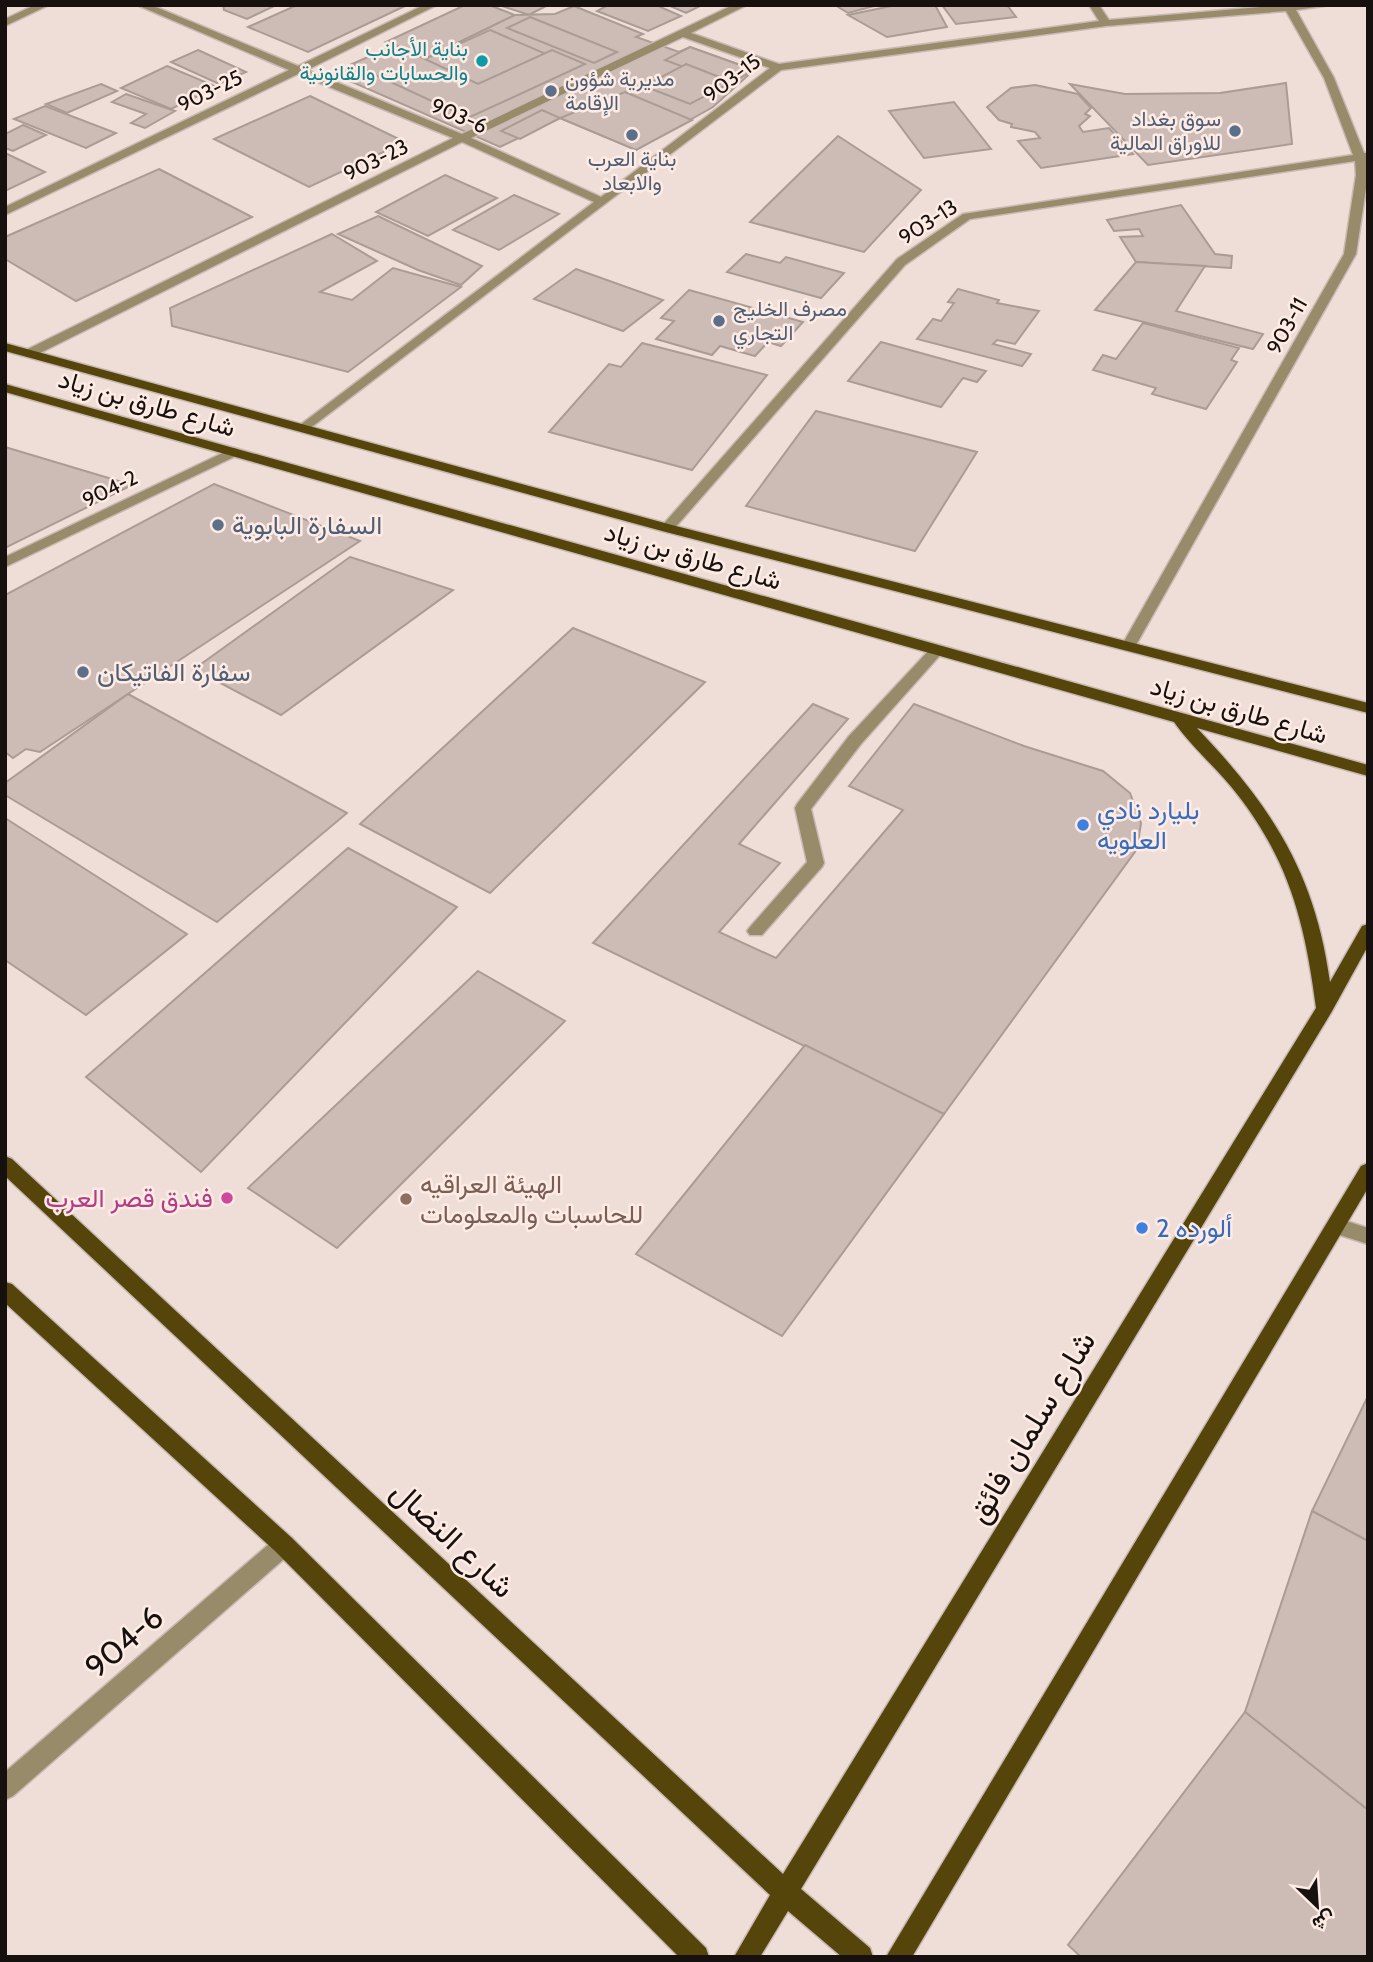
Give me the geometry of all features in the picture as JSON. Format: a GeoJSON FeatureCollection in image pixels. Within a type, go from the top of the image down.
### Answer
{"type":"FeatureCollection","features":[{"type":"Feature","properties":{"kind":"main road","name":"شارع طارق بن زياد"},"geometry":{"type":"LineString","coordinates":[[5,347],[667,528],[1368,708]]}},
{"type":"Feature","properties":{"kind":"main road","name":"شارع طارق بن زياد"},"geometry":{"type":"LineString","coordinates":[[5,388],[1368,771]]}},
{"type":"Feature","properties":{"kind":"main road"},"geometry":{"type":"LineString","coordinates":[[1178,718],[1237,778],[1284,850],[1311,921],[1325,1008]]}},
{"type":"Feature","properties":{"kind":"main road","name":"شارع سلمان فائق"},"geometry":{"type":"LineString","coordinates":[[746,1957],[1325,1008],[1368,930]]}},
{"type":"Feature","properties":{"kind":"main road","name":"شارع النضال"},"geometry":{"type":"LineString","coordinates":[[5,1164],[784,1891],[861,1957]]}},
{"type":"Feature","properties":{"kind":"main road"},"geometry":{"type":"LineString","coordinates":[[898,1957],[1368,1171]]}},
{"type":"Feature","properties":{"kind":"main road"},"geometry":{"type":"LineString","coordinates":[[5,1290],[284,1545],[696,1957]]}},
{"type":"Feature","properties":{"kind":"street"},"geometry":{"type":"LineString","coordinates":[[5,23],[44,5]]}},
{"type":"Feature","properties":{"kind":"street","name":"903-6"},"geometry":{"type":"LineString","coordinates":[[142,5],[462,138],[603,201]]}},
{"type":"Feature","properties":{"kind":"street","name":"903-25"},"geometry":{"type":"LineString","coordinates":[[5,212],[432,5]]}},
{"type":"Feature","properties":{"kind":"street","name":"903-23"},"geometry":{"type":"LineString","coordinates":[[30,353],[462,138],[742,5]]}},
{"type":"Feature","properties":{"kind":"street"},"geometry":{"type":"LineString","coordinates":[[1094,5],[1106,23]]}},
{"type":"Feature","properties":{"kind":"street","name":"903-15"},"geometry":{"type":"LineString","coordinates":[[305,428],[778,67],[1106,23],[1325,5]]}},
{"type":"Feature","properties":{"kind":"street","name":"903-11"},"geometry":{"type":"LineString","coordinates":[[1129,645],[1350,254],[1365,175],[1364,157],[1329,78],[1290,7]]}},
{"type":"Feature","properties":{"kind":"street"},"geometry":{"type":"LineString","coordinates":[[682,33],[778,67]]}},
{"type":"Feature","properties":{"kind":"street","name":"903-13"},"geometry":{"type":"LineString","coordinates":[[667,528],[901,262],[967,216],[1364,157]]}},
{"type":"Feature","properties":{"kind":"street","name":"904-2"},"geometry":{"type":"LineString","coordinates":[[5,563],[233,452]]}},
{"type":"Feature","properties":{"kind":"street"},"geometry":{"type":"LineString","coordinates":[[756,931],[816,863],[803,808],[855,740],[937,650]]}},
{"type":"Feature","properties":{"kind":"street"},"geometry":{"type":"LineString","coordinates":[[1337,1226],[1368,1236]]}},
{"type":"Feature","properties":{"kind":"street","name":"904-6"},"geometry":{"type":"LineString","coordinates":[[5,1788],[284,1545]]}},
{"type":"Feature","properties":{"kind":"building"},"geometry":{"type":"Polygon","coordinates":[[[223,5],[276,5],[247,19],[224,10],[223,5]]]}},
{"type":"Feature","properties":{"kind":"building"},"geometry":{"type":"Polygon","coordinates":[[[297,5],[407,5],[308,52],[248,27],[297,5]]]}},
{"type":"Feature","properties":{"kind":"building"},"geometry":{"type":"Polygon","coordinates":[[[465,5],[489,5],[515,15],[425,59],[386,42],[465,5]]]}},
{"type":"Feature","properties":{"kind":"building"},"geometry":{"type":"Polygon","coordinates":[[[499,5],[548,5],[529,15],[499,5]]]}},
{"type":"Feature","properties":{"kind":"building"},"geometry":{"type":"Polygon","coordinates":[[[608,5],[656,5],[681,16],[648,31],[597,11],[608,5]]]}},
{"type":"Feature","properties":{"kind":"building"},"geometry":{"type":"Polygon","coordinates":[[[668,5],[702,5],[686,13],[668,5]]]}},
{"type":"Feature","properties":{"kind":"building"},"geometry":{"type":"Polygon","coordinates":[[[835,5],[878,5],[848,13],[835,5]]]}},
{"type":"Feature","properties":{"kind":"building"},"geometry":{"type":"Polygon","coordinates":[[[896,5],[935,5],[947,27],[887,37],[848,15],[896,5]]]}},
{"type":"Feature","properties":{"kind":"building"},"geometry":{"type":"Polygon","coordinates":[[[942,5],[1007,5],[1016,17],[956,24],[942,5]]]}},
{"type":"Feature","properties":{"kind":"building","name":"مديرية شؤون الإقامة"},"geometry":{"type":"Polygon","coordinates":[[[574,6],[643,34],[636,37],[679,52],[690,47],[754,70],[713,107],[636,150],[560,118],[500,147],[334,74],[395,45],[425,59],[515,15],[555,14],[574,6]]]}},
{"type":"Feature","properties":{"kind":"building"},"geometry":{"type":"Polygon","coordinates":[[[530,17],[617,52],[594,63],[507,28],[530,17]]]}},
{"type":"Feature","properties":{"kind":"building","name":"بناية الأجانب والحسابات والقانونية"},"geometry":{"type":"Polygon","coordinates":[[[490,30],[553,57],[479,92],[416,63],[490,30]]]}},
{"type":"Feature","properties":{"kind":"building"},"geometry":{"type":"Polygon","coordinates":[[[395,45],[478,84],[552,50],[585,64],[468,118],[352,64],[395,45]]]}},
{"type":"Feature","properties":{"kind":"building"},"geometry":{"type":"Polygon","coordinates":[[[690,47],[754,70],[729,84],[665,60],[690,47]]]}},
{"type":"Feature","properties":{"kind":"building"},"geometry":{"type":"Polygon","coordinates":[[[198,50],[246,72],[219,84],[171,62],[198,50]]]}},
{"type":"Feature","properties":{"kind":"building"},"geometry":{"type":"Polygon","coordinates":[[[686,64],[732,82],[690,104],[644,86],[686,64]]]}},
{"type":"Feature","properties":{"kind":"building"},"geometry":{"type":"Polygon","coordinates":[[[167,66],[217,87],[171,109],[121,88],[167,66]]]}},
{"type":"Feature","properties":{"kind":"building"},"geometry":{"type":"Polygon","coordinates":[[[1286,83],[1292,144],[1148,165],[1070,84],[1125,94],[1220,93],[1286,83]]]}},
{"type":"Feature","properties":{"kind":"building"},"geometry":{"type":"Polygon","coordinates":[[[101,84],[117,91],[67,113],[46,104],[101,84]]]}},
{"type":"Feature","properties":{"kind":"building"},"geometry":{"type":"Polygon","coordinates":[[[1035,85],[1078,94],[1091,108],[1085,114],[1090,116],[1079,126],[1083,132],[1109,128],[1133,154],[1041,168],[1018,141],[1040,138],[1035,132],[1011,127],[1012,124],[999,120],[987,107],[1011,88],[1035,85]]]}},
{"type":"Feature","properties":{"kind":"building","name":"بناية العرب والابعاد"},"geometry":{"type":"Polygon","coordinates":[[[625,92],[692,120],[636,150],[560,118],[625,92]]]}},
{"type":"Feature","properties":{"kind":"building"},"geometry":{"type":"Polygon","coordinates":[[[126,94],[175,111],[145,128],[131,123],[146,114],[112,102],[126,94]]]}},
{"type":"Feature","properties":{"kind":"building"},"geometry":{"type":"Polygon","coordinates":[[[310,96],[405,142],[309,187],[214,139],[310,96]]]}},
{"type":"Feature","properties":{"kind":"building"},"geometry":{"type":"Polygon","coordinates":[[[954,102],[991,149],[924,158],[889,111],[954,102]]]}},
{"type":"Feature","properties":{"kind":"building"},"geometry":{"type":"Polygon","coordinates":[[[45,106],[116,133],[86,148],[14,119],[45,106]]]}},
{"type":"Feature","properties":{"kind":"building"},"geometry":{"type":"Polygon","coordinates":[[[542,110],[560,118],[520,139],[501,131],[542,110]]]}},
{"type":"Feature","properties":{"kind":"building"},"geometry":{"type":"Polygon","coordinates":[[[23,125],[46,135],[13,151],[5,148],[5,134],[23,125]]]}},
{"type":"Feature","properties":{"kind":"building"},"geometry":{"type":"Polygon","coordinates":[[[838,136],[921,190],[864,252],[750,222],[838,136]]]}},
{"type":"Feature","properties":{"kind":"building"},"geometry":{"type":"Polygon","coordinates":[[[5,153],[45,172],[5,191],[5,153]]]}},
{"type":"Feature","properties":{"kind":"building"},"geometry":{"type":"Polygon","coordinates":[[[159,169],[252,217],[76,301],[5,259],[5,237],[159,169]]]}},
{"type":"Feature","properties":{"kind":"building"},"geometry":{"type":"Polygon","coordinates":[[[445,175],[497,198],[428,236],[376,212],[445,175]]]}},
{"type":"Feature","properties":{"kind":"building"},"geometry":{"type":"Polygon","coordinates":[[[514,195],[559,214],[499,250],[453,230],[514,195]]]}},
{"type":"Feature","properties":{"kind":"building"},"geometry":{"type":"Polygon","coordinates":[[[1181,205],[1215,254],[1232,256],[1231,268],[1136,262],[1120,237],[1143,236],[1139,229],[1114,231],[1107,220],[1181,205]]]}},
{"type":"Feature","properties":{"kind":"building"},"geometry":{"type":"Polygon","coordinates":[[[378,216],[482,266],[461,285],[418,270],[338,234],[378,216]]]}},
{"type":"Feature","properties":{"kind":"building"},"geometry":{"type":"Polygon","coordinates":[[[332,234],[377,261],[320,292],[352,300],[393,268],[461,287],[348,372],[172,326],[170,308],[332,234]]]}},
{"type":"Feature","properties":{"kind":"building"},"geometry":{"type":"Polygon","coordinates":[[[746,254],[780,263],[786,257],[844,273],[821,298],[727,272],[746,254]]]}},
{"type":"Feature","properties":{"kind":"building"},"geometry":{"type":"Polygon","coordinates":[[[1136,262],[1205,266],[1176,311],[1263,334],[1253,349],[1095,310],[1136,262]]]}},
{"type":"Feature","properties":{"kind":"building"},"geometry":{"type":"Polygon","coordinates":[[[576,269],[663,300],[623,331],[534,299],[576,269]]]}},
{"type":"Feature","properties":{"kind":"building"},"geometry":{"type":"Polygon","coordinates":[[[958,289],[999,300],[997,303],[1039,311],[1015,344],[997,340],[993,344],[1031,354],[1022,366],[917,339],[933,319],[941,321],[954,303],[948,302],[958,289]]]}},
{"type":"Feature","properties":{"kind":"building"},"geometry":{"type":"Polygon","coordinates":[[[689,290],[803,322],[781,346],[768,342],[755,356],[720,346],[712,355],[656,339],[674,321],[661,318],[689,290]]]}},
{"type":"Feature","properties":{"kind":"building"},"geometry":{"type":"Polygon","coordinates":[[[1143,323],[1239,348],[1231,360],[1237,362],[1206,409],[1152,394],[1156,388],[1093,370],[1103,355],[1116,359],[1143,323]]]}},
{"type":"Feature","properties":{"kind":"building"},"geometry":{"type":"Polygon","coordinates":[[[881,342],[986,371],[977,382],[963,378],[941,407],[848,381],[881,342]]]}},
{"type":"Feature","properties":{"kind":"building"},"geometry":{"type":"Polygon","coordinates":[[[642,343],[767,375],[692,470],[549,432],[609,364],[621,367],[642,343]]]}},
{"type":"Feature","properties":{"kind":"building"},"geometry":{"type":"Polygon","coordinates":[[[816,411],[977,452],[915,551],[746,506],[816,411]]]}},
{"type":"Feature","properties":{"kind":"building"},"geometry":{"type":"Polygon","coordinates":[[[5,447],[132,485],[5,548],[5,447]]]}},
{"type":"Feature","properties":{"kind":"building","name":"سفارة الفاتيكان"},"geometry":{"type":"Polygon","coordinates":[[[214,484],[360,541],[40,752],[26,749],[13,758],[5,752],[5,595],[214,484]]]}},
{"type":"Feature","properties":{"kind":"building"},"geometry":{"type":"Polygon","coordinates":[[[350,557],[453,590],[281,715],[194,669],[350,557]]]}},
{"type":"Feature","properties":{"kind":"building"},"geometry":{"type":"Polygon","coordinates":[[[573,628],[705,682],[490,893],[360,824],[573,628]]]}},
{"type":"Feature","properties":{"kind":"building"},"geometry":{"type":"Polygon","coordinates":[[[128,694],[347,813],[217,922],[5,795],[5,783],[128,694]]]}},
{"type":"Feature","properties":{"kind":"building"},"geometry":{"type":"Polygon","coordinates":[[[813,704],[848,719],[739,844],[780,863],[719,932],[776,958],[903,810],[849,786],[914,704],[1024,746],[1103,771],[1130,793],[1141,823],[1137,849],[944,1114],[593,943],[813,704]]]}},
{"type":"Feature","properties":{"kind":"building"},"geometry":{"type":"Polygon","coordinates":[[[5,818],[187,934],[86,1015],[5,960],[5,818]]]}},
{"type":"Feature","properties":{"kind":"building"},"geometry":{"type":"Polygon","coordinates":[[[348,848],[457,907],[201,1172],[86,1077],[348,848]]]}},
{"type":"Feature","properties":{"kind":"building"},"geometry":{"type":"Polygon","coordinates":[[[478,971],[565,1021],[337,1248],[248,1188],[478,971]]]}},
{"type":"Feature","properties":{"kind":"building"},"geometry":{"type":"Polygon","coordinates":[[[805,1045],[944,1114],[782,1336],[636,1254],[805,1045]]]}},
{"type":"Feature","properties":{"kind":"building"},"geometry":{"type":"Polygon","coordinates":[[[1368,1396],[1368,1541],[1312,1511],[1368,1396]]]}},
{"type":"Feature","properties":{"kind":"building"},"geometry":{"type":"Polygon","coordinates":[[[1312,1511],[1368,1541],[1368,1810],[1245,1712],[1312,1511]]]}},
{"type":"Feature","properties":{"kind":"building"},"geometry":{"type":"Polygon","coordinates":[[[1245,1712],[1368,1810],[1368,1957],[1081,1957],[1068,1945],[1245,1712]]]}},
{"type":"Feature","properties":{"kind":"place","name":"بناية الأجانب والحسابات والقانونية"},"geometry":{"type":"Point","coordinates":[482,61]}},
{"type":"Feature","properties":{"kind":"place","name":"مديرية شؤون الإقامة"},"geometry":{"type":"Point","coordinates":[551,91]}},
{"type":"Feature","properties":{"kind":"place","name":"سوق بغداد للاوراق المالية"},"geometry":{"type":"Point","coordinates":[1235,131]}},
{"type":"Feature","properties":{"kind":"place","name":"بناية العرب والابعاد"},"geometry":{"type":"Point","coordinates":[632,135]}},
{"type":"Feature","properties":{"kind":"place","name":"مصرف الخليج التجاري"},"geometry":{"type":"Point","coordinates":[719,321]}},
{"type":"Feature","properties":{"kind":"place","name":"السفارة البابوية"},"geometry":{"type":"Point","coordinates":[218,525]}},
{"type":"Feature","properties":{"kind":"place","name":"سفارة الفاتيكان"},"geometry":{"type":"Point","coordinates":[83,672]}},
{"type":"Feature","properties":{"kind":"place","name":"بليارد نادي العلويه"},"geometry":{"type":"Point","coordinates":[1083,825]}},
{"type":"Feature","properties":{"kind":"place","name":"فندق قصر العرب"},"geometry":{"type":"Point","coordinates":[227,1198]}},
{"type":"Feature","properties":{"kind":"place","name":"الهيئة العراقيه للحاسبات والمعلومات"},"geometry":{"type":"Point","coordinates":[406,1199]}},
{"type":"Feature","properties":{"kind":"place","name":"ألورده 2"},"geometry":{"type":"Point","coordinates":[1142,1228]}}]}
